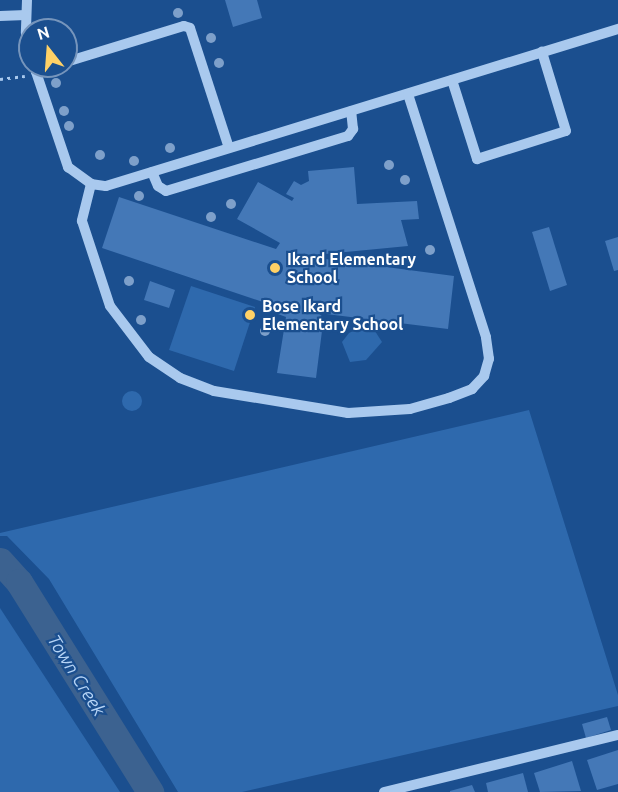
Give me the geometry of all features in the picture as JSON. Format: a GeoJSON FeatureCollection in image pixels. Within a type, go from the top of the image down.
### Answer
{"type":"FeatureCollection","features":[{"type":"Feature","properties":{"kind":"street"},"geometry":{"type":"LineString","coordinates":[[26,18],[27,0]]}},
{"type":"Feature","properties":{"kind":"street"},"geometry":{"type":"LineString","coordinates":[[0,16],[26,15]]}},
{"type":"Feature","properties":{"kind":"street"},"geometry":{"type":"LineString","coordinates":[[78,58],[184,26],[190,28],[229,148]]}},
{"type":"Feature","properties":{"kind":"street"},"geometry":{"type":"LineString","coordinates":[[38,78],[62,155],[68,167],[91,184],[106,186],[618,29]]}},
{"type":"Feature","properties":{"kind":"street"},"geometry":{"type":"LineString","coordinates":[[452,80],[477,159],[566,131],[542,52]]}},
{"type":"Feature","properties":{"kind":"street"},"geometry":{"type":"LineString","coordinates":[[91,184],[82,221],[110,306],[149,357],[180,378],[214,391],[348,413],[410,409],[449,398],[472,389],[484,376],[489,359],[486,337],[408,94]]}},
{"type":"Feature","properties":{"kind":"street"},"geometry":{"type":"LineString","coordinates":[[152,172],[158,186],[166,191],[348,136],[353,129],[351,111]]}},
{"type":"Feature","properties":{"kind":"street"},"geometry":{"type":"LineString","coordinates":[[384,792],[618,735]]}},
{"type":"Feature","properties":{"kind":"path"},"geometry":{"type":"LineString","coordinates":[[0,79],[18,74]]}},
{"type":"Feature","properties":{"kind":"shaded area"},"geometry":{"type":"Polygon","coordinates":[[[191,286],[255,307],[234,371],[169,350],[191,286]]]}},
{"type":"Feature","properties":{"kind":"shaded area"},"geometry":{"type":"Polygon","coordinates":[[[364,326],[373,328],[382,342],[366,360],[350,362],[342,342],[349,333],[364,326]]]}},
{"type":"Feature","properties":{"kind":"shaded area"},"geometry":{"type":"Polygon","coordinates":[[[132,391],[139,394],[142,401],[139,408],[132,411],[125,408],[122,401],[125,394],[132,391]]]}},
{"type":"Feature","properties":{"kind":"shaded area"},"geometry":{"type":"Polygon","coordinates":[[[529,410],[618,695],[618,706],[242,792],[178,792],[49,579],[7,536],[0,536],[0,533],[529,410]]]}},
{"type":"Feature","properties":{"kind":"shaded area"},"geometry":{"type":"Polygon","coordinates":[[[0,608],[120,792],[0,792],[0,608]]]}},
{"type":"Feature","properties":{"kind":"building"},"geometry":{"type":"Polygon","coordinates":[[[225,0],[257,0],[262,18],[233,27],[225,0]]]}},
{"type":"Feature","properties":{"kind":"building","name":"Ikard Elementary School"},"geometry":{"type":"Polygon","coordinates":[[[354,167],[357,204],[417,201],[419,219],[401,220],[408,246],[325,254],[326,259],[454,276],[448,329],[318,313],[323,317],[316,378],[277,373],[286,317],[267,310],[269,304],[102,248],[119,197],[276,249],[280,243],[237,219],[258,182],[292,201],[294,198],[286,194],[294,181],[301,185],[309,181],[308,171],[354,167]]]}},
{"type":"Feature","properties":{"kind":"building"},"geometry":{"type":"Polygon","coordinates":[[[549,227],[567,285],[550,291],[532,232],[549,227]]]}},
{"type":"Feature","properties":{"kind":"building"},"geometry":{"type":"Polygon","coordinates":[[[618,237],[618,270],[614,271],[605,241],[618,237]]]}},
{"type":"Feature","properties":{"kind":"building"},"geometry":{"type":"Polygon","coordinates":[[[150,281],[175,290],[169,308],[144,300],[150,281]]]}},
{"type":"Feature","properties":{"kind":"building"},"geometry":{"type":"Polygon","coordinates":[[[607,717],[611,730],[586,738],[582,724],[607,717]]]}},
{"type":"Feature","properties":{"kind":"building"},"geometry":{"type":"Polygon","coordinates":[[[618,750],[618,784],[597,790],[587,760],[618,750]]]}},
{"type":"Feature","properties":{"kind":"building"},"geometry":{"type":"Polygon","coordinates":[[[572,761],[581,791],[540,792],[534,773],[572,761]]]}},
{"type":"Feature","properties":{"kind":"building"},"geometry":{"type":"Polygon","coordinates":[[[523,773],[528,792],[488,792],[486,783],[523,773]]]}},
{"type":"Feature","properties":{"kind":"building"},"geometry":{"type":"Polygon","coordinates":[[[472,785],[475,792],[450,792],[450,791],[472,785]]]}},
{"type":"Feature","properties":{"kind":"waterway","name":"Town Creek"},"geometry":{"type":"LineString","coordinates":[[0,561],[19,582],[150,792]]}},
{"type":"Feature","properties":{"kind":"place","name":"Ikard Elementary School"},"geometry":{"type":"Point","coordinates":[275,268]}},
{"type":"Feature","properties":{"kind":"place","name":"Bose Ikard Elementary School"},"geometry":{"type":"Point","coordinates":[250,315]}}]}
